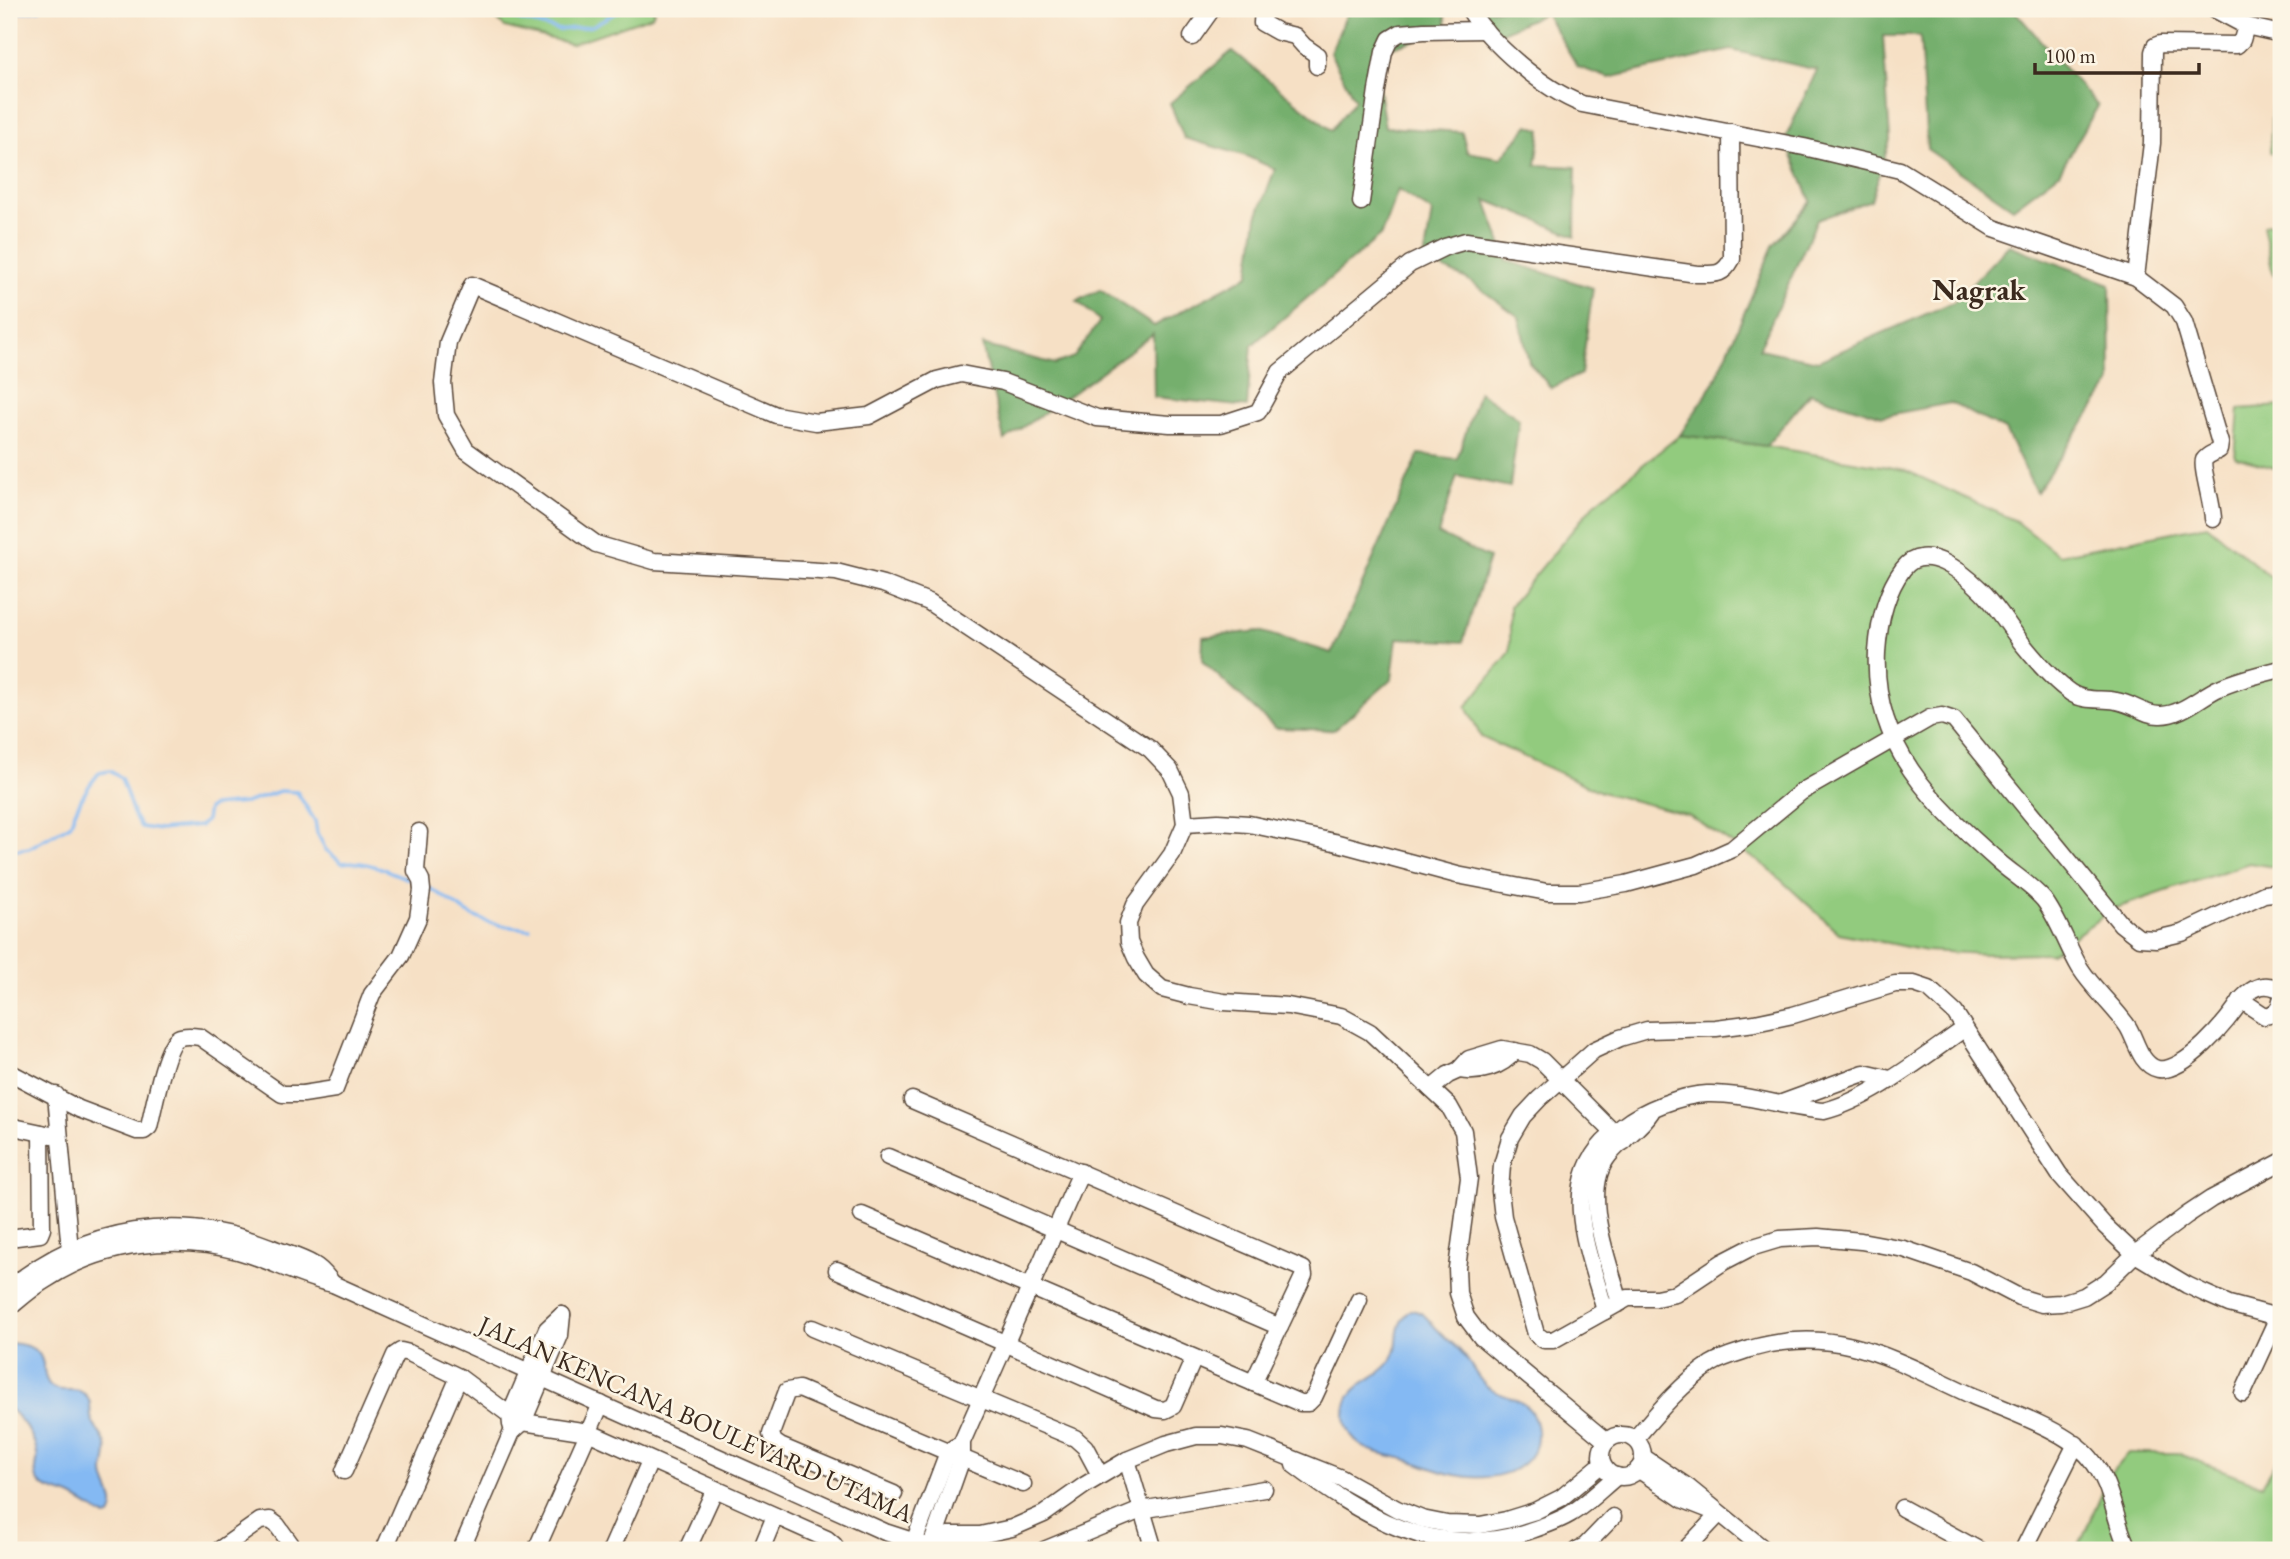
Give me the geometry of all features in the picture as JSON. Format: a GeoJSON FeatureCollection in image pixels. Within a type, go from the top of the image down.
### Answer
{"type":"FeatureCollection","features":[{"type":"Feature","properties":{"kind":"street"},"geometry":{"type":"LineString","coordinates":[[1192,37],[1212,9]]}},
{"type":"Feature","properties":{"kind":"street"},"geometry":{"type":"LineString","coordinates":[[1263,9],[1262,23],[1278,32],[1295,36],[1317,55],[1317,66]]}},
{"type":"Feature","properties":{"kind":"street"},"geometry":{"type":"LineString","coordinates":[[1469,9],[1485,30],[1533,74],[1567,98],[1581,104],[1731,132],[1861,159],[1900,170],[1994,228],[2136,277],[2174,306],[2184,322],[2220,443],[2218,450],[2207,457],[2203,467],[2213,505],[2213,519]]}},
{"type":"Feature","properties":{"kind":"street"},"geometry":{"type":"LineString","coordinates":[[2214,9],[2246,26],[2281,34]]}},
{"type":"Feature","properties":{"kind":"street"},"geometry":{"type":"LineString","coordinates":[[2136,277],[2152,143],[2155,46],[2237,45],[2242,40],[2246,26]]}},
{"type":"Feature","properties":{"kind":"street"},"geometry":{"type":"LineString","coordinates":[[1362,202],[1377,90],[1384,52],[1391,39],[1400,33],[1485,30]]}},
{"type":"Feature","properties":{"kind":"street"},"geometry":{"type":"LineString","coordinates":[[1606,1441],[1481,1337],[1466,1317],[1458,1293],[1457,1268],[1469,1178],[1463,1131],[1450,1106],[1370,1032],[1340,1016],[1288,1006],[1224,1002],[1189,996],[1161,989],[1146,975],[1129,942],[1128,923],[1135,905],[1172,854],[1185,824],[1181,793],[1170,770],[1150,750],[929,602],[883,584],[836,572],[654,561],[596,544],[466,450],[446,415],[443,383],[448,342],[472,285],[776,415],[816,422],[869,416],[937,380],[961,374],[1003,382],[1097,418],[1170,424],[1221,424],[1258,412],[1280,372],[1409,264],[1445,247],[1466,241],[1697,274],[1715,274],[1726,269],[1732,259],[1731,132]]}},
{"type":"Feature","properties":{"kind":"street"},"geometry":{"type":"LineString","coordinates":[[2241,1000],[2265,1016],[2279,1001],[2267,985],[2258,987],[2241,1000],[2211,1037],[2181,1063],[2161,1070],[2151,1067],[2143,1058],[2125,1023],[2099,994],[2081,968],[2044,901],[1939,806],[1915,776],[1892,740],[1878,695],[1878,631],[1881,615],[1894,583],[1908,562],[1920,557],[1945,563],[1982,590],[2037,661],[2067,690],[2082,698],[2124,702],[2162,716],[2218,689],[2281,669]]}},
{"type":"Feature","properties":{"kind":"street"},"geometry":{"type":"LineString","coordinates":[[1185,824],[1249,824],[1334,842],[1457,875],[1547,892],[1579,892],[1626,884],[1696,865],[1732,849],[1801,792],[1930,718],[1942,716],[1954,720],[2121,924],[2139,938],[2156,939],[2182,933],[2264,894],[2281,892]]}},
{"type":"Feature","properties":{"kind":"street"},"geometry":{"type":"LineString","coordinates":[[9,1072],[79,1109],[137,1131],[144,1131],[149,1127],[168,1050],[178,1038],[187,1036],[200,1037],[282,1094],[335,1089],[372,994],[401,956],[418,918],[421,886],[416,870],[419,832]]}},
{"type":"Feature","properties":{"kind":"street"},"geometry":{"type":"LineString","coordinates":[[2243,1393],[2280,1318],[2230,1304],[2196,1289],[2134,1254],[2059,1174],[1955,1013],[1929,989],[1914,984],[1895,984],[1793,1015],[1755,1023],[1716,1028],[1676,1027],[1647,1030],[1620,1038],[1594,1050],[1539,1099],[1510,1138],[1502,1165],[1500,1191],[1503,1217],[1536,1334],[1544,1340],[1553,1340],[1628,1298],[1656,1298],[1675,1294],[1749,1248],[1780,1239],[1818,1237],[1904,1249],[1971,1272],[2019,1297],[2042,1304],[2061,1303],[2084,1296],[2105,1282],[2134,1254],[2211,1199],[2281,1162]]}},
{"type":"Feature","properties":{"kind":"street"},"geometry":{"type":"LineString","coordinates":[[1612,1307],[1595,1192],[1599,1173],[1618,1138],[1638,1114],[1679,1099],[1705,1094],[1729,1095],[1824,1111],[1839,1107],[1890,1079],[1964,1028]]}},
{"type":"Feature","properties":{"kind":"street"},"geometry":{"type":"LineString","coordinates":[[1431,1089],[1469,1059],[1502,1048],[1530,1054],[1542,1061],[1618,1138]]}},
{"type":"Feature","properties":{"kind":"street"},"geometry":{"type":"LineString","coordinates":[[1780,1104],[1864,1073],[1890,1079]]}},
{"type":"Feature","properties":{"kind":"street"},"geometry":{"type":"LineString","coordinates":[[56,1096],[73,1256]]}},
{"type":"Feature","properties":{"kind":"street"},"geometry":{"type":"LineString","coordinates":[[912,1100],[1303,1269],[1304,1275],[1254,1383]]}},
{"type":"Feature","properties":{"kind":"street"},"geometry":{"type":"LineString","coordinates":[[9,1126],[60,1137]]}},
{"type":"Feature","properties":{"kind":"street"},"geometry":{"type":"LineString","coordinates":[[9,1238],[35,1237],[40,1234],[41,1133]]}},
{"type":"Feature","properties":{"kind":"street"},"geometry":{"type":"LineString","coordinates":[[888,1157],[1280,1327]]}},
{"type":"Feature","properties":{"kind":"street"},"geometry":{"type":"LineString","coordinates":[[912,1546],[981,1399],[1081,1172]]}},
{"type":"Feature","properties":{"kind":"street"},"geometry":{"type":"LineString","coordinates":[[862,1215],[1300,1403],[1308,1403],[1314,1397],[1359,1300]]}},
{"type":"Feature","properties":{"kind":"street","name":"JALAN KENCANA BOULEVARD UTAMA"},"geometry":{"type":"LineString","coordinates":[[9,1289],[40,1265],[73,1256],[145,1244],[208,1244],[240,1251],[310,1279],[333,1284],[912,1546],[930,1548],[949,1535],[980,1535],[1012,1528],[1044,1514],[1100,1475],[1127,1460],[1166,1444],[1196,1436],[1223,1436],[1248,1441],[1342,1478],[1397,1509],[1422,1519],[1447,1524],[1480,1525],[1535,1511],[1561,1499],[1602,1464]]}},
{"type":"Feature","properties":{"kind":"street","name":"JALAN KENCANA BOULEVARD UTAMA"},"geometry":{"type":"LineString","coordinates":[[9,1308],[73,1256]]}},
{"type":"Feature","properties":{"kind":"street"},"geometry":{"type":"LineString","coordinates":[[838,1270],[1156,1409],[1165,1410],[1172,1406],[1194,1357]]}},
{"type":"Feature","properties":{"kind":"street"},"geometry":{"type":"LineString","coordinates":[[812,1328],[1075,1438],[1085,1447],[1100,1475]]}},
{"type":"Feature","properties":{"kind":"street"},"geometry":{"type":"LineString","coordinates":[[1635,1439],[1666,1403],[1713,1362],[1773,1342],[1807,1340],[1844,1343],[1880,1354],[2076,1444],[2104,1478],[2129,1550]]}},
{"type":"Feature","properties":{"kind":"street"},"geometry":{"type":"LineString","coordinates":[[344,1471],[395,1355],[401,1351],[459,1377],[515,1423],[588,1432],[827,1539],[834,1548]]}},
{"type":"Feature","properties":{"kind":"street"},"geometry":{"type":"LineString","coordinates":[[461,1550],[535,1376]]}},
{"type":"Feature","properties":{"kind":"street"},"geometry":{"type":"LineString","coordinates":[[384,1550],[459,1377]]}},
{"type":"Feature","properties":{"kind":"street"},"geometry":{"type":"LineString","coordinates":[[894,1494],[774,1442],[771,1434],[787,1391],[799,1389],[957,1451],[1023,1484]]}},
{"type":"Feature","properties":{"kind":"street"},"geometry":{"type":"LineString","coordinates":[[536,1550],[601,1404]]}},
{"type":"Feature","properties":{"kind":"street"},"geometry":{"type":"LineString","coordinates":[[1620,1434],[1635,1439],[1640,1444],[1641,1463],[1628,1476],[1610,1474],[1602,1464],[1601,1452],[1606,1441],[1620,1434]]}},
{"type":"Feature","properties":{"kind":"street"},"geometry":{"type":"LineString","coordinates":[[2023,1550],[2076,1444]]}},
{"type":"Feature","properties":{"kind":"street"},"geometry":{"type":"LineString","coordinates":[[930,1548],[957,1451]]}},
{"type":"Feature","properties":{"kind":"street","name":"JALAN KENCANA BOULEVARD UTAMA"},"geometry":{"type":"LineString","coordinates":[[1274,1451],[1333,1494],[1390,1525],[1417,1536],[1446,1542],[1482,1542],[1541,1527],[1571,1514],[1616,1476]]}},
{"type":"Feature","properties":{"kind":"street"},"geometry":{"type":"LineString","coordinates":[[1127,1460],[1153,1550]]}},
{"type":"Feature","properties":{"kind":"street"},"geometry":{"type":"LineString","coordinates":[[611,1550],[650,1461]]}},
{"type":"Feature","properties":{"kind":"street"},"geometry":{"type":"LineString","coordinates":[[1641,1463],[1689,1488],[1765,1550]]}},
{"type":"Feature","properties":{"kind":"street"},"geometry":{"type":"LineString","coordinates":[[687,1550],[715,1489]]}},
{"type":"Feature","properties":{"kind":"street"},"geometry":{"type":"LineString","coordinates":[[1044,1550],[1141,1510],[1264,1489]]}},
{"type":"Feature","properties":{"kind":"street"},"geometry":{"type":"LineString","coordinates":[[1902,1508],[1979,1550]]}},
{"type":"Feature","properties":{"kind":"street"},"geometry":{"type":"LineString","coordinates":[[1685,1550],[1719,1514]]}},
{"type":"Feature","properties":{"kind":"street"},"geometry":{"type":"LineString","coordinates":[[761,1550],[775,1516]]}},
{"type":"Feature","properties":{"kind":"street"},"geometry":{"type":"LineString","coordinates":[[1577,1550],[1585,1546],[1613,1517]]}},
{"type":"Feature","properties":{"kind":"street"},"geometry":{"type":"LineString","coordinates":[[219,1550],[260,1521],[270,1520],[277,1525],[295,1550]]}},
{"type":"Feature","properties":{"kind":"green space"},"geometry":{"type":"Polygon","coordinates":[[[484,9],[655,9],[652,16],[571,44],[505,27],[484,9]]]}},
{"type":"Feature","properties":{"kind":"green space"},"geometry":{"type":"Polygon","coordinates":[[[1349,9],[1445,9],[1447,30],[1373,53],[1385,127],[1462,132],[1467,152],[1501,158],[1529,125],[1541,130],[1536,165],[1576,167],[1575,236],[1486,200],[1507,261],[1593,288],[1581,374],[1551,388],[1529,362],[1519,317],[1467,279],[1424,260],[1432,212],[1398,190],[1381,235],[1252,345],[1247,407],[1154,397],[1153,334],[1004,440],[982,345],[1055,364],[1074,357],[1100,321],[1077,301],[1100,290],[1154,326],[1249,275],[1257,217],[1275,169],[1246,156],[1184,138],[1170,103],[1232,51],[1331,130],[1355,100],[1330,53],[1349,9]]]}},
{"type":"Feature","properties":{"kind":"green space"},"geometry":{"type":"Polygon","coordinates":[[[1469,9],[2013,9],[2098,106],[2059,173],[2013,208],[1927,149],[1920,36],[1883,36],[1890,140],[1871,200],[1817,220],[1759,349],[1818,361],[1954,302],[2009,245],[2110,284],[2111,383],[2036,492],[2005,430],[1951,403],[1882,416],[1810,393],[1766,446],[1680,435],[1715,381],[1773,246],[1811,201],[1785,139],[1817,70],[1731,50],[1609,78],[1578,67],[1545,13],[1493,36],[1469,9]]]}},
{"type":"Feature","properties":{"kind":"green space"},"geometry":{"type":"Polygon","coordinates":[[[2281,82],[2281,158],[2270,152],[2272,107],[2281,82]]]}},
{"type":"Feature","properties":{"kind":"green space"},"geometry":{"type":"Polygon","coordinates":[[[2281,222],[2281,274],[2273,275],[2263,225],[2281,222]]]}},
{"type":"Feature","properties":{"kind":"green space"},"geometry":{"type":"Polygon","coordinates":[[[1479,392],[1519,419],[1510,487],[1457,476],[1438,534],[1489,558],[1463,642],[1397,638],[1392,679],[1334,730],[1275,728],[1202,661],[1203,637],[1260,631],[1332,653],[1419,454],[1457,459],[1479,392]]]}},
{"type":"Feature","properties":{"kind":"green space"},"geometry":{"type":"Polygon","coordinates":[[[2281,406],[2281,470],[2235,457],[2239,409],[2281,406]]]}},
{"type":"Feature","properties":{"kind":"green space"},"geometry":{"type":"Polygon","coordinates":[[[1680,435],[1766,446],[1905,470],[2016,521],[2059,555],[2207,525],[2273,579],[2281,569],[2281,868],[2249,863],[2113,909],[2051,953],[1926,951],[1839,933],[1768,868],[1689,815],[1601,792],[1481,737],[1466,707],[1510,652],[1510,606],[1594,504],[1680,435]]]}},
{"type":"Feature","properties":{"kind":"green space"},"geometry":{"type":"Polygon","coordinates":[[[2128,1453],[2177,1453],[2262,1485],[2281,1454],[2281,1550],[2077,1550],[2110,1474],[2128,1453]]]}},
{"type":"Feature","properties":{"kind":"water"},"geometry":{"type":"Polygon","coordinates":[[[1411,1310],[1424,1315],[1456,1347],[1487,1387],[1520,1401],[1529,1409],[1535,1421],[1537,1440],[1531,1455],[1523,1464],[1514,1470],[1491,1477],[1466,1477],[1375,1452],[1353,1438],[1345,1420],[1346,1404],[1355,1389],[1390,1362],[1396,1348],[1400,1323],[1411,1310]]]}},
{"type":"Feature","properties":{"kind":"water"},"geometry":{"type":"Polygon","coordinates":[[[9,1343],[24,1345],[40,1355],[47,1382],[52,1387],[79,1391],[88,1398],[92,1421],[107,1449],[104,1477],[113,1504],[110,1516],[106,1517],[38,1481],[34,1441],[23,1423],[9,1408],[9,1343]]]}},
{"type":"Feature","properties":{"kind":"waterway"},"geometry":{"type":"LineString","coordinates":[[9,14],[40,9]]}},
{"type":"Feature","properties":{"kind":"waterway"},"geometry":{"type":"LineString","coordinates":[[507,9],[513,18],[559,30],[592,26],[622,9]]}},
{"type":"Feature","properties":{"kind":"waterway"},"geometry":{"type":"LineString","coordinates":[[9,851],[29,848],[70,825],[82,798],[99,773],[110,771],[121,778],[134,816],[141,827],[160,830],[200,826],[206,820],[208,809],[213,806],[245,803],[280,791],[297,792],[315,821],[317,833],[326,850],[342,863],[371,865],[417,882]]}},
{"type":"Feature","properties":{"kind":"waterway"},"geometry":{"type":"LineString","coordinates":[[427,887],[480,919],[498,925],[530,929]]}},
{"type":"Feature","properties":{"kind":"district","name":"Nagrak"},"geometry":{"type":"Point","coordinates":[1979,290]}}]}
